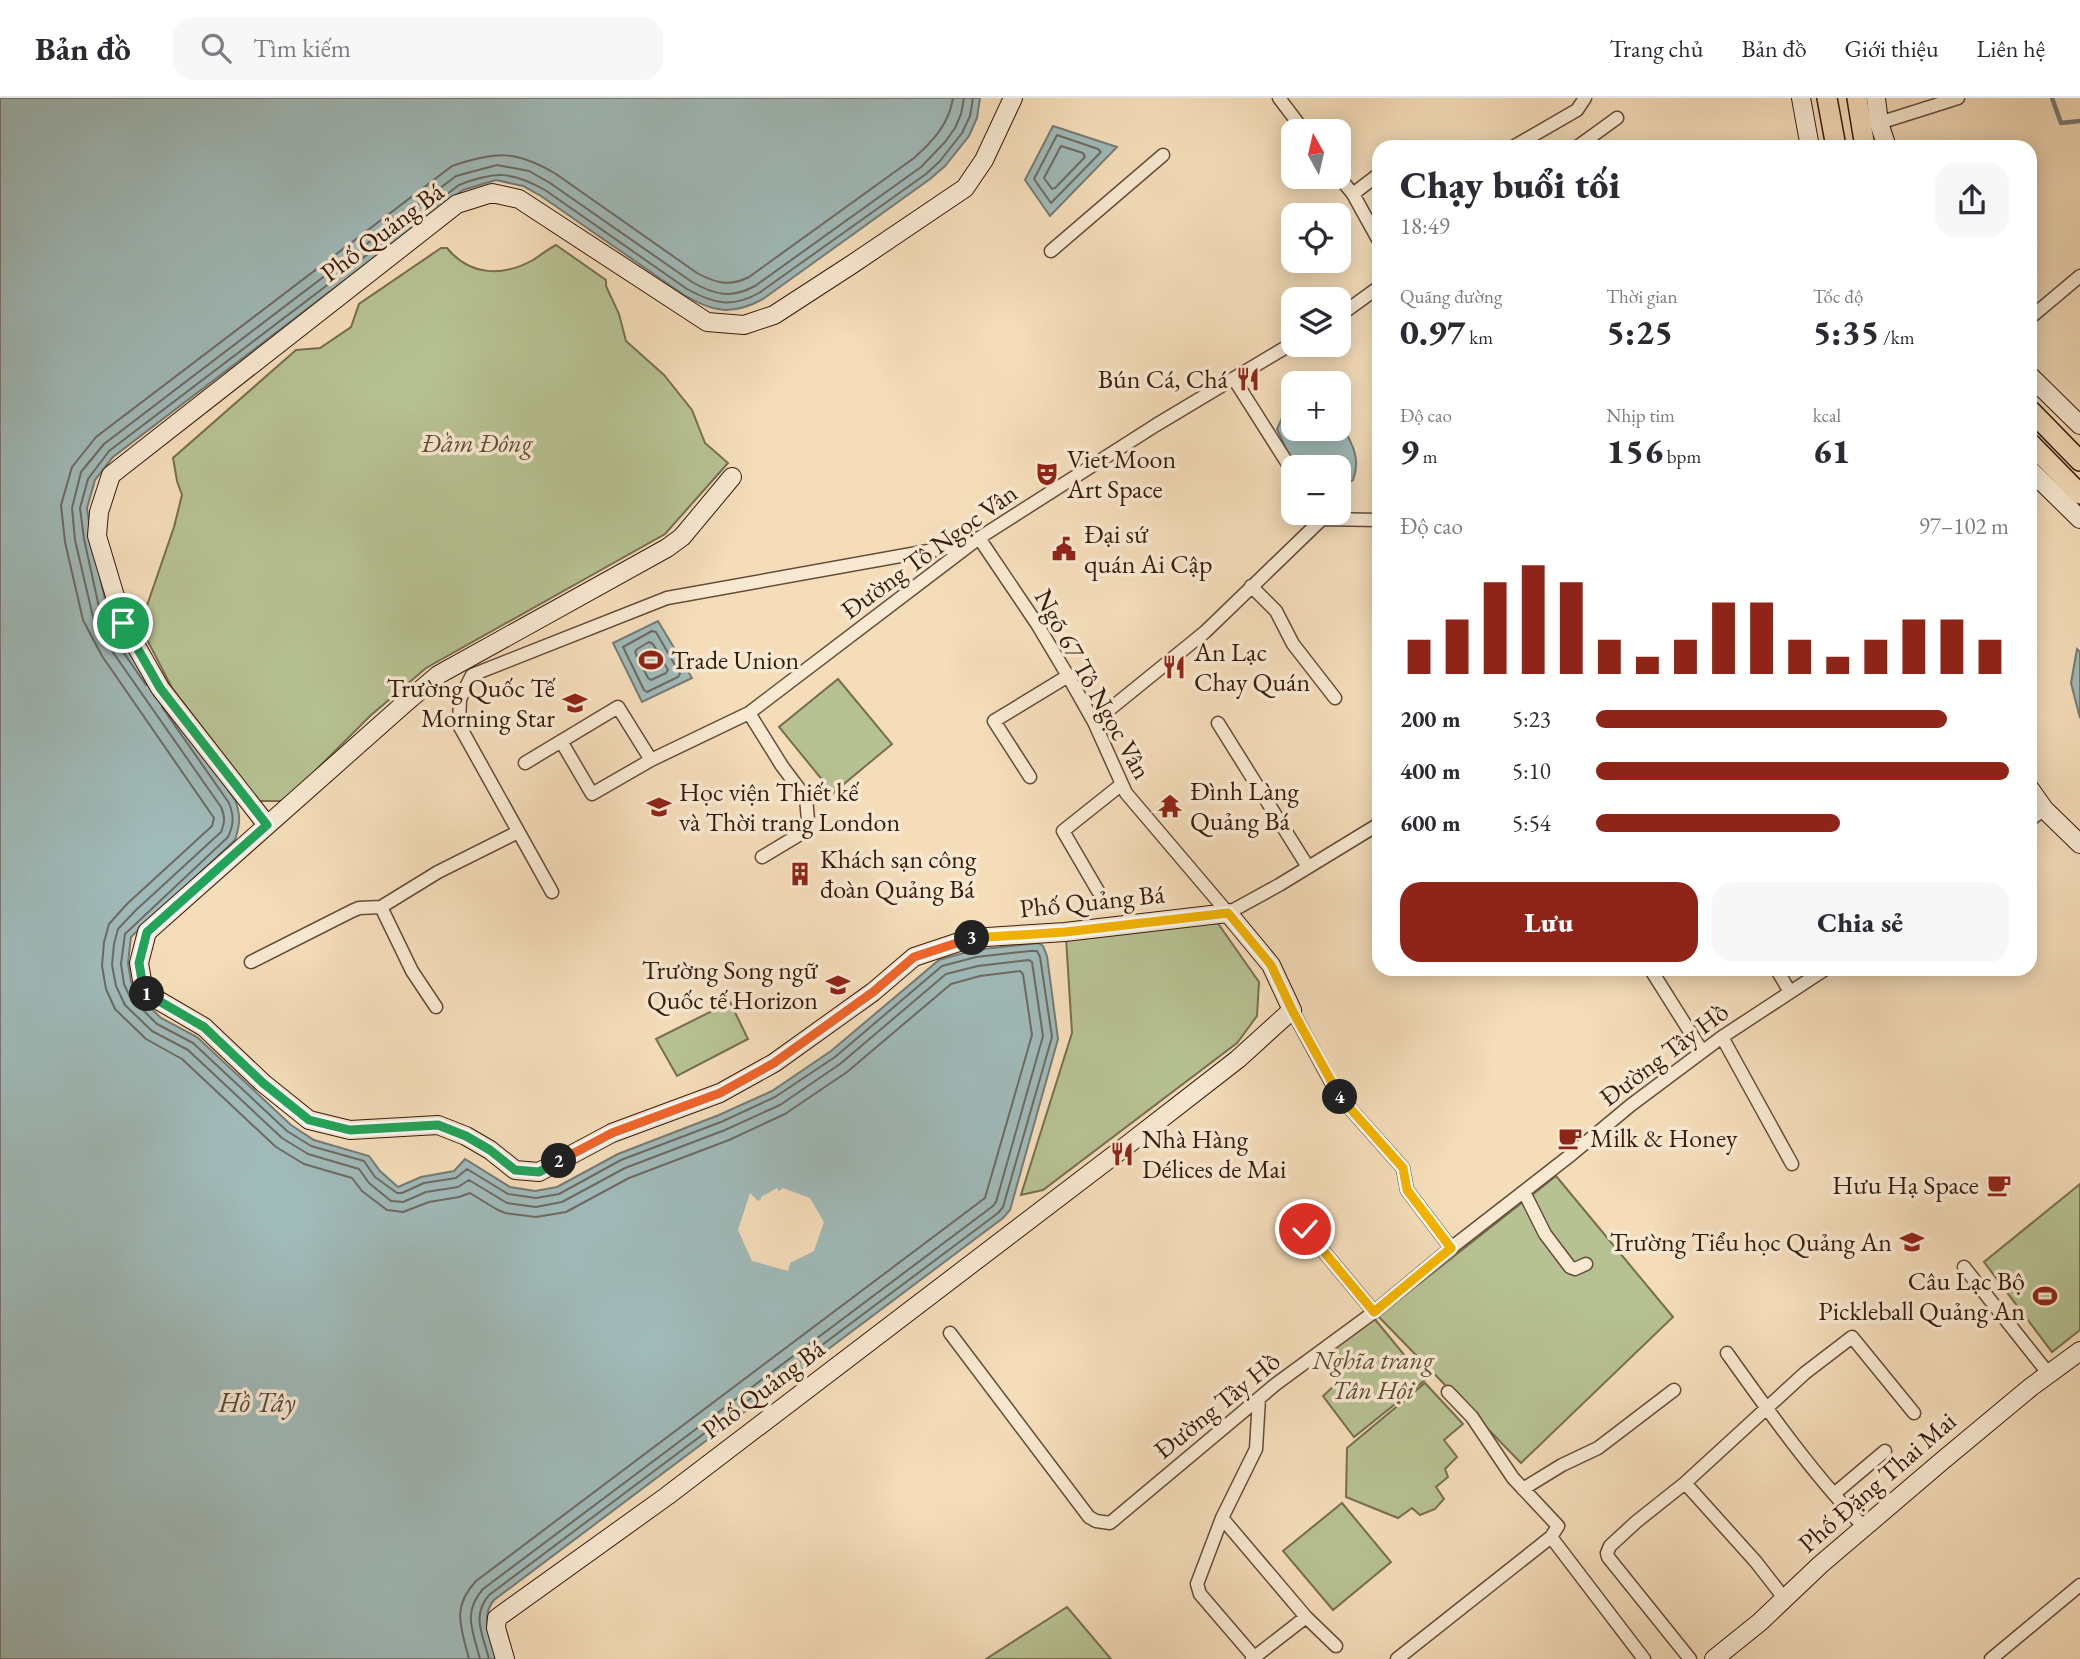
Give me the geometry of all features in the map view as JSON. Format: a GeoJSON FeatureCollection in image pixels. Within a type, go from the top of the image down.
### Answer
{"type":"FeatureCollection","features":[{"type":"Feature","properties":{"kind":"main road"},"geometry":{"type":"LineString","coordinates":[[1828,98],[1835,140]]}},
{"type":"Feature","properties":{"kind":"main road"},"geometry":{"type":"LineString","coordinates":[[1857,98],[1864,140]]}},
{"type":"Feature","properties":{"kind":"main road"},"geometry":{"type":"LineString","coordinates":[[2037,417],[2080,461]]}},
{"type":"Feature","properties":{"kind":"main road"},"geometry":{"type":"LineString","coordinates":[[2037,450],[2080,494]]}},
{"type":"Feature","properties":{"kind":"street","name":"Phố Quảng Bá"},"geometry":{"type":"LineString","coordinates":[[267,825],[160,688],[123,623],[97,536],[99,512],[111,475],[457,204],[492,193],[519,199],[707,322],[744,325],[774,314],[965,188],[984,160],[1013,98]]}},
{"type":"Feature","properties":{"kind":"street"},"geometry":{"type":"LineString","coordinates":[[1279,98],[1295,119]]}},
{"type":"Feature","properties":{"kind":"street"},"geometry":{"type":"LineString","coordinates":[[1525,140],[1577,110],[1585,98]]}},
{"type":"Feature","properties":{"kind":"street"},"geometry":{"type":"LineString","coordinates":[[1801,98],[1809,140]]}},
{"type":"Feature","properties":{"kind":"street"},"geometry":{"type":"LineString","coordinates":[[1876,98],[1879,123],[1885,140]]}},
{"type":"Feature","properties":{"kind":"street"},"geometry":{"type":"LineString","coordinates":[[1879,123],[1958,98]]}},
{"type":"Feature","properties":{"kind":"street"},"geometry":{"type":"LineString","coordinates":[[1587,140],[1617,118]]}},
{"type":"Feature","properties":{"kind":"street"},"geometry":{"type":"LineString","coordinates":[[1051,251],[1163,155]]}},
{"type":"Feature","properties":{"kind":"street"},"geometry":{"type":"LineString","coordinates":[[1353,194],[1372,179]]}},
{"type":"Feature","properties":{"kind":"street"},"geometry":{"type":"LineString","coordinates":[[1349,189],[1372,228]]}},
{"type":"Feature","properties":{"kind":"street"},"geometry":{"type":"LineString","coordinates":[[2037,312],[2080,276]]}},
{"type":"Feature","properties":{"kind":"street"},"geometry":{"type":"LineString","coordinates":[[1351,307],[1372,292]]}},
{"type":"Feature","properties":{"kind":"street","name":"Đường Tô Ngọc Vân"},"geometry":{"type":"LineString","coordinates":[[561,741],[592,794],[650,760],[749,713],[975,541],[1156,425],[1281,350]]}},
{"type":"Feature","properties":{"kind":"street"},"geometry":{"type":"LineString","coordinates":[[1234,379],[1282,455]]}},
{"type":"Feature","properties":{"kind":"street"},"geometry":{"type":"LineString","coordinates":[[2037,383],[2080,425]]}},
{"type":"Feature","properties":{"kind":"street","name":"Phố Quảng Bá"},"geometry":{"type":"LineString","coordinates":[[732,477],[682,537],[667,548],[438,675],[147,932],[139,963],[144,992],[204,1027],[263,1083],[309,1120],[350,1130],[438,1125],[466,1136],[490,1150],[515,1170],[539,1172],[612,1133],[720,1093],[774,1063],[873,992],[914,957],[971,938],[1065,932],[1228,913]]}},
{"type":"Feature","properties":{"kind":"street"},"geometry":{"type":"LineString","coordinates":[[2037,477],[2080,519]]}},
{"type":"Feature","properties":{"kind":"street"},"geometry":{"type":"LineString","coordinates":[[1351,518],[1372,520]]}},
{"type":"Feature","properties":{"kind":"street"},"geometry":{"type":"LineString","coordinates":[[1094,722],[1205,632],[1311,525]]}},
{"type":"Feature","properties":{"kind":"street"},"geometry":{"type":"LineString","coordinates":[[552,892],[459,725],[460,699],[472,675],[667,598],[975,541]]}},
{"type":"Feature","properties":{"kind":"street","name":"Ngõ 67 Tô Ngọc Vân"},"geometry":{"type":"LineString","coordinates":[[975,541],[1037,624],[1094,722],[1126,793],[1228,913]]}},
{"type":"Feature","properties":{"kind":"street"},"geometry":{"type":"LineString","coordinates":[[1251,586],[1276,611],[1293,644],[1335,698]]}},
{"type":"Feature","properties":{"kind":"street"},"geometry":{"type":"LineString","coordinates":[[1030,777],[994,721],[1068,676]]}},
{"type":"Feature","properties":{"kind":"street"},"geometry":{"type":"LineString","coordinates":[[525,764],[618,707],[650,760]]}},
{"type":"Feature","properties":{"kind":"street"},"geometry":{"type":"LineString","coordinates":[[749,713],[782,766],[806,798],[808,820],[797,836],[762,857]]}},
{"type":"Feature","properties":{"kind":"street"},"geometry":{"type":"LineString","coordinates":[[1218,723],[1308,867]]}},
{"type":"Feature","properties":{"kind":"street"},"geometry":{"type":"LineString","coordinates":[[1098,891],[1063,831],[1122,784]]}},
{"type":"Feature","properties":{"kind":"street"},"geometry":{"type":"LineString","coordinates":[[2037,799],[2080,844]]}},
{"type":"Feature","properties":{"kind":"street"},"geometry":{"type":"LineString","coordinates":[[2037,814],[2044,809]]}},
{"type":"Feature","properties":{"kind":"street"},"geometry":{"type":"LineString","coordinates":[[1372,828],[1228,913],[1271,965],[1338,1095],[1403,1168],[1407,1190],[1451,1248]]}},
{"type":"Feature","properties":{"kind":"street"},"geometry":{"type":"LineString","coordinates":[[251,962],[359,908],[381,907],[438,872],[519,832]]}},
{"type":"Feature","properties":{"kind":"street"},"geometry":{"type":"LineString","coordinates":[[381,907],[412,971],[436,1007]]}},
{"type":"Feature","properties":{"kind":"street"},"geometry":{"type":"LineString","coordinates":[[1655,976],[1702,1051]]}},
{"type":"Feature","properties":{"kind":"street"},"geometry":{"type":"LineString","coordinates":[[1780,976],[1790,992]]}},
{"type":"Feature","properties":{"kind":"street","name":"Đường Tây Hồ"},"geometry":{"type":"LineString","coordinates":[[950,1333],[1090,1517],[1102,1523],[1110,1522],[1259,1398],[1374,1312],[1631,1105],[1702,1051],[1815,976]]}},
{"type":"Feature","properties":{"kind":"street","name":"Phố Quảng Bá"},"geometry":{"type":"LineString","coordinates":[[505,1659],[496,1628],[498,1618],[667,1496],[1126,1146],[1238,1059],[1292,1010]]}},
{"type":"Feature","properties":{"kind":"street"},"geometry":{"type":"LineString","coordinates":[[1722,1037],[1792,1164]]}},
{"type":"Feature","properties":{"kind":"street"},"geometry":{"type":"LineString","coordinates":[[1524,1192],[1545,1234],[1567,1262],[1575,1269],[1586,1264]]}},
{"type":"Feature","properties":{"kind":"street"},"geometry":{"type":"LineString","coordinates":[[1305,1229],[1374,1312]]}},
{"type":"Feature","properties":{"kind":"street"},"geometry":{"type":"LineString","coordinates":[[1964,1267],[2048,1373]]}},
{"type":"Feature","properties":{"kind":"street"},"geometry":{"type":"LineString","coordinates":[[1690,1659],[1608,1557],[1606,1553],[1610,1546],[1685,1483],[1805,1373],[1852,1337],[1914,1413]]}},
{"type":"Feature","properties":{"kind":"street","name":"Phố Đặng Thai Mai"},"geometry":{"type":"LineString","coordinates":[[1714,1659],[1950,1454],[2048,1373],[2080,1351]]}},
{"type":"Feature","properties":{"kind":"street"},"geometry":{"type":"LineString","coordinates":[[1727,1353],[1766,1408],[1834,1494],[1865,1528]]}},
{"type":"Feature","properties":{"kind":"street"},"geometry":{"type":"LineString","coordinates":[[1523,1489],[1562,1465],[1598,1448],[1674,1390]]}},
{"type":"Feature","properties":{"kind":"street"},"geometry":{"type":"LineString","coordinates":[[1397,1659],[1551,1537],[1558,1526],[1523,1489],[1472,1417],[1448,1392]]}},
{"type":"Feature","properties":{"kind":"street"},"geometry":{"type":"LineString","coordinates":[[1259,1398],[1259,1428],[1255,1449],[1222,1518],[1197,1589],[1253,1658],[1306,1616]]}},
{"type":"Feature","properties":{"kind":"street"},"geometry":{"type":"LineString","coordinates":[[1834,1494],[1885,1451]]}},
{"type":"Feature","properties":{"kind":"street"},"geometry":{"type":"LineString","coordinates":[[1685,1483],[1756,1562],[1784,1598]]}},
{"type":"Feature","properties":{"kind":"street"},"geometry":{"type":"LineString","coordinates":[[1222,1518],[1306,1616],[1336,1646]]}},
{"type":"Feature","properties":{"kind":"street"},"geometry":{"type":"LineString","coordinates":[[1551,1537],[1644,1659]]}},
{"type":"Feature","properties":{"kind":"street"},"geometry":{"type":"LineString","coordinates":[[1991,1659],[2080,1585]]}},
{"type":"Feature","properties":{"kind":"green space","name":"Đầm Đông"},"geometry":{"type":"Polygon","coordinates":[[[556,245],[606,280],[626,341],[664,375],[692,410],[705,443],[728,463],[665,534],[426,668],[370,716],[285,801],[259,801],[172,688],[140,626],[174,527],[182,495],[173,458],[296,350],[320,348],[351,327],[359,304],[441,248],[447,248],[476,269],[499,271],[522,266],[556,245]]]}},
{"type":"Feature","properties":{"kind":"green space"},"geometry":{"type":"Polygon","coordinates":[[[838,679],[892,744],[833,793],[779,727],[838,679]]]}},
{"type":"Feature","properties":{"kind":"green space"},"geometry":{"type":"Polygon","coordinates":[[[1217,922],[1259,982],[1257,1016],[1237,1043],[1043,1190],[1021,1195],[1072,1033],[1066,938],[1217,922]]]}},
{"type":"Feature","properties":{"kind":"green space"},"geometry":{"type":"Polygon","coordinates":[[[730,1002],[748,1039],[677,1076],[656,1039],[730,1002]]]}},
{"type":"Feature","properties":{"kind":"green space"},"geometry":{"type":"Polygon","coordinates":[[[1556,1176],[1673,1317],[1521,1463],[1378,1316],[1556,1176]]]}},
{"type":"Feature","properties":{"kind":"green space","name":"Câu Lạc Bộ Pickleball Quảng An"},"geometry":{"type":"Polygon","coordinates":[[[2080,1184],[2080,1330],[2052,1352],[1984,1262],[2080,1184]]]}},
{"type":"Feature","properties":{"kind":"green space","name":"Nghĩa trang Tân Hội"},"geometry":{"type":"Polygon","coordinates":[[[1373,1317],[1425,1380],[1354,1437],[1323,1396],[1338,1382],[1320,1357],[1373,1317]]]}},
{"type":"Feature","properties":{"kind":"green space"},"geometry":{"type":"Polygon","coordinates":[[[1425,1383],[1463,1424],[1444,1440],[1457,1457],[1445,1469],[1448,1477],[1436,1487],[1444,1499],[1435,1509],[1420,1515],[1412,1508],[1398,1518],[1346,1497],[1347,1448],[1425,1383]]]}},
{"type":"Feature","properties":{"kind":"green space"},"geometry":{"type":"Polygon","coordinates":[[[1342,1503],[1391,1562],[1333,1610],[1283,1551],[1342,1503]]]}},
{"type":"Feature","properties":{"kind":"green space"},"geometry":{"type":"Polygon","coordinates":[[[1067,1607],[1111,1659],[986,1659],[1067,1607]]]}},
{"type":"Feature","properties":{"kind":"water","name":"Hồ Tây"},"geometry":{"type":"Polygon","coordinates":[[[0,98],[980,98],[977,118],[969,136],[945,166],[930,179],[763,299],[732,310],[704,305],[684,295],[523,186],[496,180],[463,190],[113,457],[95,480],[87,508],[108,613],[125,642],[235,800],[239,815],[235,840],[131,937],[128,963],[131,982],[137,995],[161,1018],[197,1037],[291,1125],[314,1140],[369,1156],[380,1171],[398,1187],[421,1177],[454,1171],[465,1159],[510,1187],[535,1191],[557,1187],[618,1154],[719,1115],[772,1091],[831,1051],[939,960],[974,950],[1038,943],[1043,946],[1047,956],[1058,1039],[1010,1210],[1003,1218],[494,1600],[487,1614],[487,1621],[497,1659],[0,1659],[0,98]]]}},
{"type":"Feature","properties":{"kind":"water"},"geometry":{"type":"Polygon","coordinates":[[[1053,126],[1117,147],[1050,216],[1025,180],[1053,126]]]}},
{"type":"Feature","properties":{"kind":"water"},"geometry":{"type":"Polygon","coordinates":[[[1281,420],[1281,438],[1277,429],[1281,420]]]}},
{"type":"Feature","properties":{"kind":"water"},"geometry":{"type":"Polygon","coordinates":[[[1282,441],[1350,441],[1356,464],[1353,480],[1351,481],[1351,455],[1290,455],[1282,441]]]}},
{"type":"Feature","properties":{"kind":"water","name":"Trade Union"},"geometry":{"type":"Polygon","coordinates":[[[658,621],[692,678],[642,702],[613,643],[658,621]]]}},
{"type":"Feature","properties":{"kind":"water"},"geometry":{"type":"Polygon","coordinates":[[[2077,649],[2080,652],[2080,718],[2071,683],[2077,649]]]}},
{"type":"Feature","properties":{"kind":"pier"},"geometry":{"type":"Polygon","coordinates":[[[777,1188],[779,1191],[783,1188],[810,1198],[824,1222],[814,1251],[790,1263],[788,1271],[752,1261],[738,1230],[750,1193],[758,1201],[777,1188]]]}},
{"type":"Feature","properties":{"kind":"waterway"},"geometry":{"type":"LineString","coordinates":[[2052,98],[2061,123],[2080,121]]}},
{"type":"Feature","properties":{"kind":"place","name":"Bún Cá, Chá"},"geometry":{"type":"Point","coordinates":[1248,379]}},
{"type":"Feature","properties":{"kind":"place","name":"Viet Moon Art Space"},"geometry":{"type":"Point","coordinates":[1047,474]}},
{"type":"Feature","properties":{"kind":"place","name":"Đại sứ quán Ai Cập"},"geometry":{"type":"Point","coordinates":[1064,549]}},
{"type":"Feature","properties":{"kind":"place","name":"Trade Union"},"geometry":{"type":"Point","coordinates":[651,660]}},
{"type":"Feature","properties":{"kind":"place","name":"An Lạc Chay Quán"},"geometry":{"type":"Point","coordinates":[1174,667]}},
{"type":"Feature","properties":{"kind":"place","name":"Trường Quốc Tế Morning Star"},"geometry":{"type":"Point","coordinates":[575,703]}},
{"type":"Feature","properties":{"kind":"place","name":"Đình Làng Quảng Bá"},"geometry":{"type":"Point","coordinates":[1170,806]}},
{"type":"Feature","properties":{"kind":"place","name":"Học viện Thiết kế và Thời trang London"},"geometry":{"type":"Point","coordinates":[659,807]}},
{"type":"Feature","properties":{"kind":"place","name":"Khách sạn công đoàn Quảng Bá"},"geometry":{"type":"Point","coordinates":[800,874]}},
{"type":"Feature","properties":{"kind":"place","name":"Trường Song ngữ Quốc tế Horizon"},"geometry":{"type":"Point","coordinates":[838,985]}},
{"type":"Feature","properties":{"kind":"place","name":"Milk & Honey"},"geometry":{"type":"Point","coordinates":[1570,1138]}},
{"type":"Feature","properties":{"kind":"place","name":"Nhà Hàng Délices de Mai"},"geometry":{"type":"Point","coordinates":[1122,1154]}},
{"type":"Feature","properties":{"kind":"place","name":"Hưu Hạ Space"},"geometry":{"type":"Point","coordinates":[1999,1185]}},
{"type":"Feature","properties":{"kind":"place","name":"Trường Tiểu học Quảng An"},"geometry":{"type":"Point","coordinates":[1912,1242]}},
{"type":"Feature","properties":{"kind":"place","name":"Câu Lạc Bộ Pickleball Quảng An"},"geometry":{"type":"Point","coordinates":[2045,1296]}},
{"type":"Feature","properties":{"kind":"route"},"geometry":{"type":"LineString","coordinates":[[123,623],[160,688],[267,825],[147,932],[139,963],[144,992],[204,1027],[263,1083],[309,1120],[350,1130],[438,1125],[466,1136],[490,1150],[515,1170],[539,1172],[612,1133],[720,1093],[774,1063],[873,992],[914,957],[971,938],[1065,932],[1228,913],[1271,965],[1338,1095],[1403,1168],[1407,1190],[1451,1248],[1374,1312],[1305,1229]]}}]}
